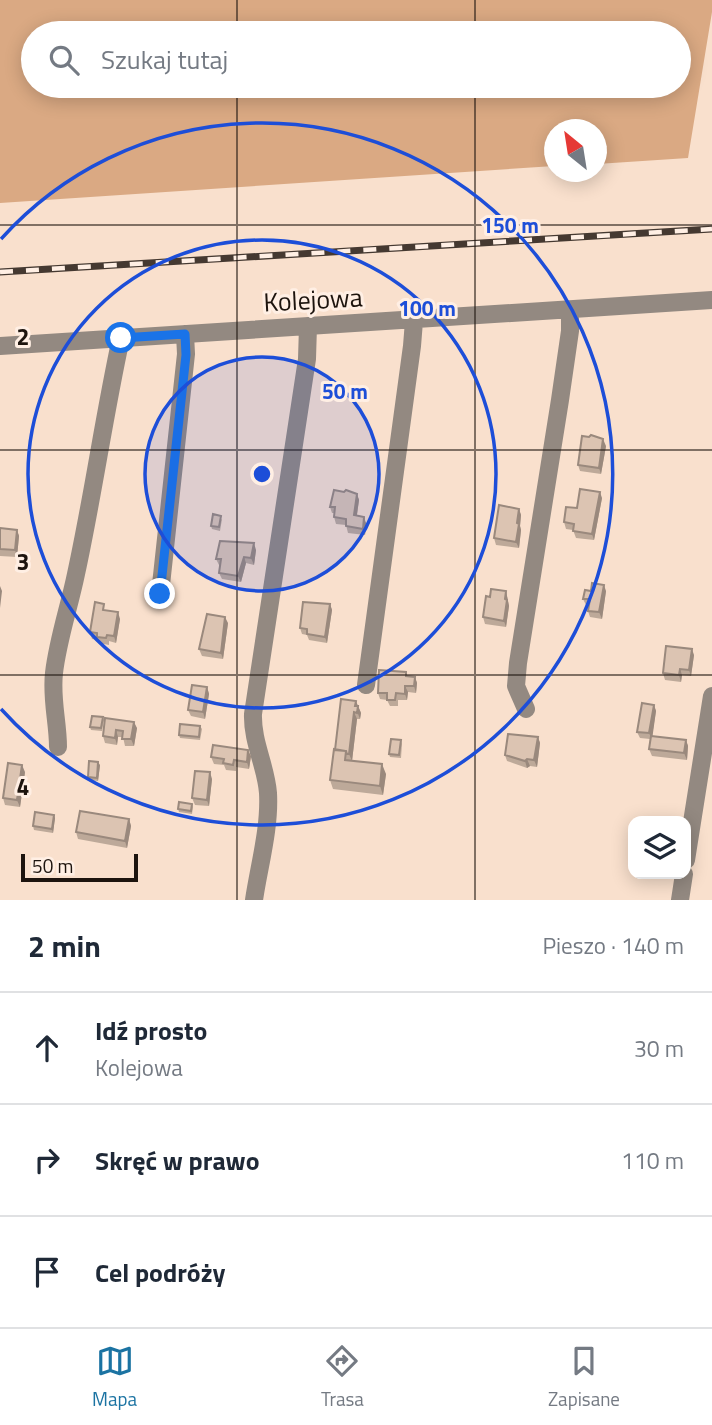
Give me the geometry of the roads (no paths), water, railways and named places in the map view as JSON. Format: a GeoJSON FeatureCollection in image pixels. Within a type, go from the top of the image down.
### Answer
{"type":"FeatureCollection","features":[{"type":"Feature","properties":{"kind":"street","name":"Kolejowa"},"geometry":{"type":"LineString","coordinates":[[0,346],[712,300]]}},
{"type":"Feature","properties":{"kind":"street"},"geometry":{"type":"LineString","coordinates":[[526,709],[516,686],[519,651],[562,389],[570,331],[570,310]]}},
{"type":"Feature","properties":{"kind":"street"},"geometry":{"type":"LineString","coordinates":[[366,685],[414,321]]}},
{"type":"Feature","properties":{"kind":"street"},"geometry":{"type":"LineString","coordinates":[[254,900],[268,809],[265,773],[253,733],[253,714],[307,359],[309,326]]}},
{"type":"Feature","properties":{"kind":"street"},"geometry":{"type":"LineString","coordinates":[[160,594],[185,368],[185,334]]}},
{"type":"Feature","properties":{"kind":"street"},"geometry":{"type":"LineString","coordinates":[[58,747],[53,706],[57,655],[76,577],[101,430],[121,338]]}},
{"type":"Feature","properties":{"kind":"street"},"geometry":{"type":"LineString","coordinates":[[691,828],[712,696]]}},
{"type":"Feature","properties":{"kind":"street"},"geometry":{"type":"LineString","coordinates":[[680,900],[683,879]]}},
{"type":"Feature","properties":{"kind":"railway"},"geometry":{"type":"LineString","coordinates":[[0,272],[712,229]]}}]}
